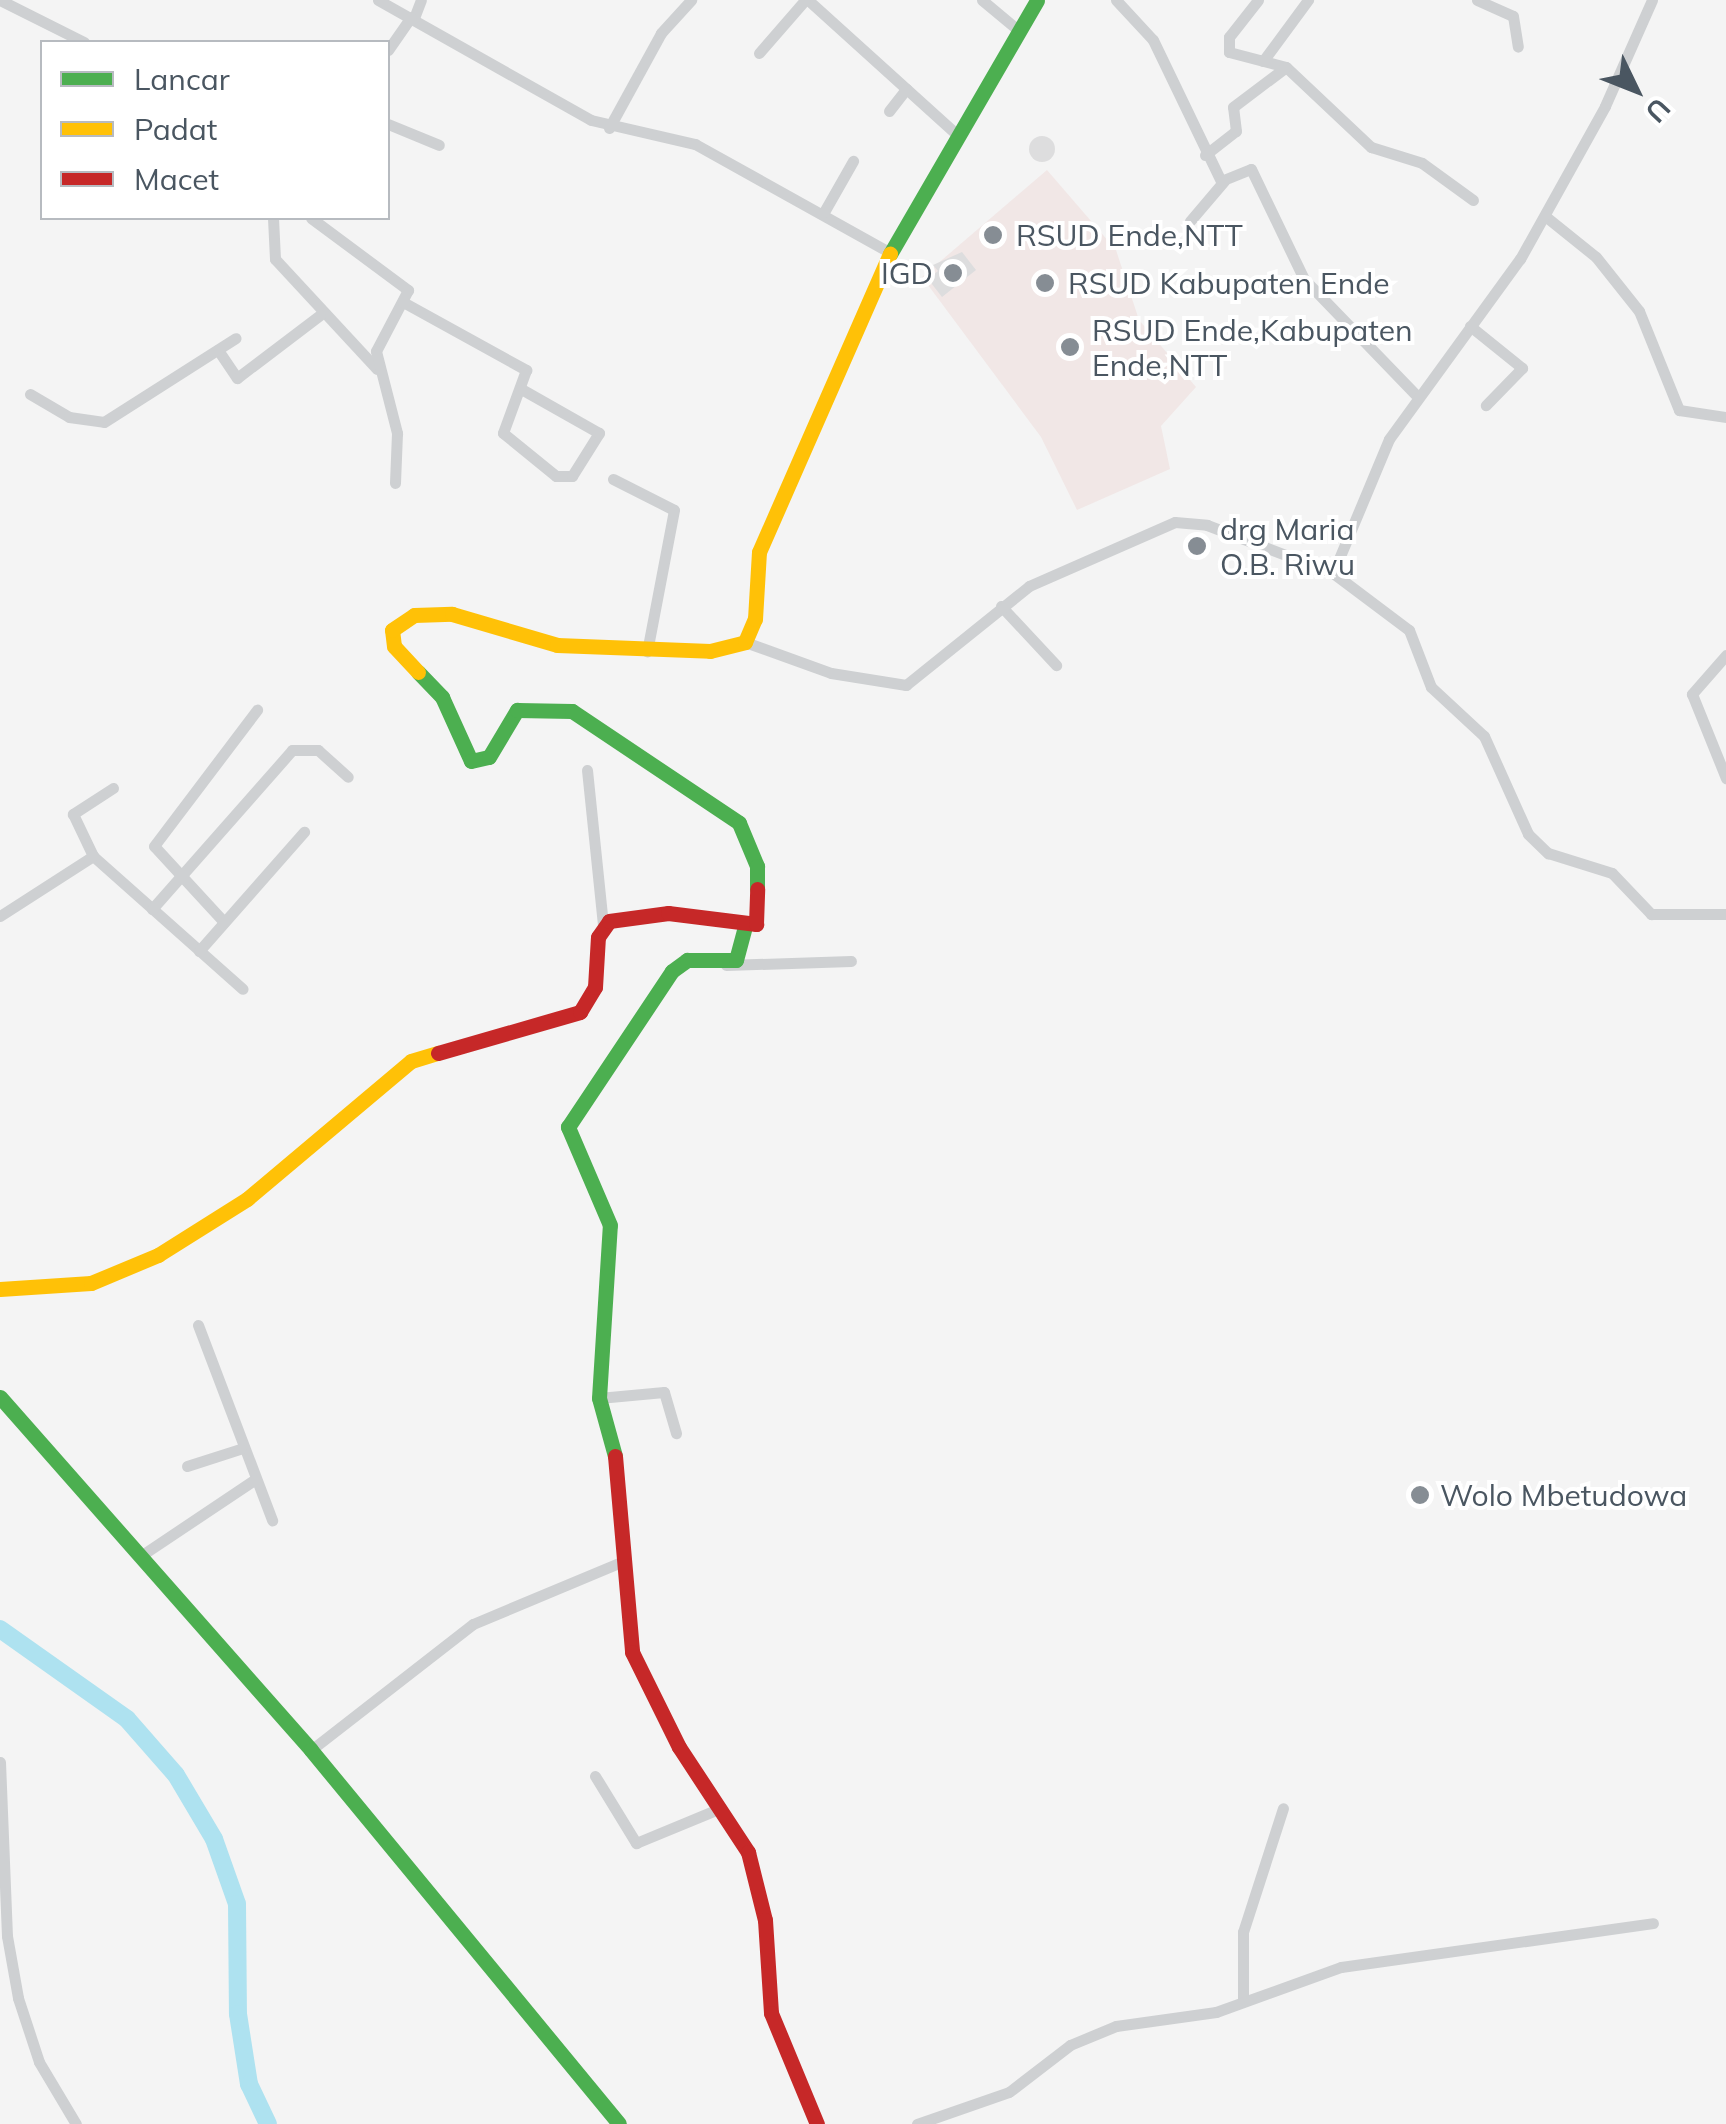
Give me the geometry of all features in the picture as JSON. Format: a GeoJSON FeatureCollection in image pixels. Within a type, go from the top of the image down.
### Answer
{"type":"FeatureCollection","features":[{"type":"Feature","properties":{"kind":"main road"},"geometry":{"type":"LineString","coordinates":[[0,1289],[91,1282],[158,1256],[247,1199],[411,1061],[580,1012],[595,987],[603,926],[668,912],[745,927],[756,924],[761,910],[756,866],[740,823],[572,711],[517,710],[490,757],[471,761],[442,697],[390,638],[404,618],[452,614],[542,642],[647,651],[710,651],[745,642],[755,619],[758,552],[891,253],[954,132],[1037,0]]}},
{"type":"Feature","properties":{"kind":"main road"},"geometry":{"type":"LineString","coordinates":[[745,927],[744,950],[726,965],[687,960],[672,971],[568,1127],[610,1225],[599,1398],[621,1476],[625,1621],[644,1684],[721,1808],[760,1887],[771,2013],[817,2124]]}},
{"type":"Feature","properties":{"kind":"main road"},"geometry":{"type":"LineString","coordinates":[[0,1398],[311,1750],[619,2124]]}},
{"type":"Feature","properties":{"kind":"street"},"geometry":{"type":"LineString","coordinates":[[0,0],[80,40]]}},
{"type":"Feature","properties":{"kind":"street"},"geometry":{"type":"LineString","coordinates":[[378,0],[608,128],[696,144],[824,212],[891,253]]}},
{"type":"Feature","properties":{"kind":"street"},"geometry":{"type":"LineString","coordinates":[[390,47],[421,0]]}},
{"type":"Feature","properties":{"kind":"street"},"geometry":{"type":"LineString","coordinates":[[608,128],[661,33],[692,0]]}},
{"type":"Feature","properties":{"kind":"street"},"geometry":{"type":"LineString","coordinates":[[758,53],[806,0],[954,132]]}},
{"type":"Feature","properties":{"kind":"street"},"geometry":{"type":"LineString","coordinates":[[982,0],[1018,30]]}},
{"type":"Feature","properties":{"kind":"street"},"geometry":{"type":"LineString","coordinates":[[1116,0],[1153,40],[1204,155],[1224,181]]}},
{"type":"Feature","properties":{"kind":"street"},"geometry":{"type":"LineString","coordinates":[[1258,0],[1225,44],[1240,56],[1286,67],[1372,147],[1422,163],[1473,200]]}},
{"type":"Feature","properties":{"kind":"street"},"geometry":{"type":"LineString","coordinates":[[1263,61],[1308,0]]}},
{"type":"Feature","properties":{"kind":"street"},"geometry":{"type":"LineString","coordinates":[[1477,0],[1513,16],[1518,47]]}},
{"type":"Feature","properties":{"kind":"street"},"geometry":{"type":"LineString","coordinates":[[1333,573],[1368,479],[1414,394],[1470,326],[1544,216],[1606,106],[1652,0]]}},
{"type":"Feature","properties":{"kind":"street"},"geometry":{"type":"LineString","coordinates":[[1204,155],[1236,131],[1233,107],[1286,67]]}},
{"type":"Feature","properties":{"kind":"street"},"geometry":{"type":"LineString","coordinates":[[889,111],[906,89]]}},
{"type":"Feature","properties":{"kind":"street"},"geometry":{"type":"LineString","coordinates":[[392,126],[439,144]]}},
{"type":"Feature","properties":{"kind":"street"},"geometry":{"type":"LineString","coordinates":[[824,212],[853,161]]}},
{"type":"Feature","properties":{"kind":"street"},"geometry":{"type":"LineString","coordinates":[[1190,222],[1224,181],[1251,169],[1304,279],[1414,394]]}},
{"type":"Feature","properties":{"kind":"street"},"geometry":{"type":"LineString","coordinates":[[1544,216],[1602,263],[1639,311],[1679,410],[1726,418]]}},
{"type":"Feature","properties":{"kind":"street"},"geometry":{"type":"LineString","coordinates":[[273,220],[276,259],[320,315],[376,368]]}},
{"type":"Feature","properties":{"kind":"street"},"geometry":{"type":"LineString","coordinates":[[331,223],[405,285],[403,302],[380,337],[376,368],[396,433],[394,483]]}},
{"type":"Feature","properties":{"kind":"street"},"geometry":{"type":"LineString","coordinates":[[403,302],[526,370],[523,390],[503,432],[556,476],[572,476],[598,432],[523,390]]}},
{"type":"Feature","properties":{"kind":"street"},"geometry":{"type":"LineString","coordinates":[[218,350],[237,378],[320,315]]}},
{"type":"Feature","properties":{"kind":"street"},"geometry":{"type":"LineString","coordinates":[[1470,326],[1522,368],[1486,405]]}},
{"type":"Feature","properties":{"kind":"street"},"geometry":{"type":"LineString","coordinates":[[30,394],[69,417],[104,422],[236,338]]}},
{"type":"Feature","properties":{"kind":"street"},"geometry":{"type":"LineString","coordinates":[[613,479],[674,510],[647,651]]}},
{"type":"Feature","properties":{"kind":"street"},"geometry":{"type":"LineString","coordinates":[[745,642],[831,673],[906,685],[1000,606],[1175,522],[1207,525],[1333,573],[1409,630],[1431,687],[1484,736],[1528,834],[1548,853],[1612,874],[1644,912],[1726,914]]}},
{"type":"Feature","properties":{"kind":"street"},"geometry":{"type":"LineString","coordinates":[[1000,606],[1056,666]]}},
{"type":"Feature","properties":{"kind":"street"},"geometry":{"type":"LineString","coordinates":[[1726,655],[1692,694],[1726,778]]}},
{"type":"Feature","properties":{"kind":"street"},"geometry":{"type":"LineString","coordinates":[[224,922],[180,880],[154,846],[257,710]]}},
{"type":"Feature","properties":{"kind":"street"},"geometry":{"type":"LineString","coordinates":[[152,910],[292,750],[318,750],[348,776]]}},
{"type":"Feature","properties":{"kind":"street"},"geometry":{"type":"LineString","coordinates":[[588,770],[603,926]]}},
{"type":"Feature","properties":{"kind":"street"},"geometry":{"type":"LineString","coordinates":[[113,788],[73,814],[93,856],[243,989]]}},
{"type":"Feature","properties":{"kind":"street"},"geometry":{"type":"LineString","coordinates":[[199,951],[304,832]]}},
{"type":"Feature","properties":{"kind":"street"},"geometry":{"type":"LineString","coordinates":[[0,916],[93,856]]}},
{"type":"Feature","properties":{"kind":"street"},"geometry":{"type":"LineString","coordinates":[[726,965],[851,961]]}},
{"type":"Feature","properties":{"kind":"street"},"geometry":{"type":"LineString","coordinates":[[198,1325],[240,1449],[272,1520]]}},
{"type":"Feature","properties":{"kind":"street"},"geometry":{"type":"LineString","coordinates":[[599,1398],[664,1392],[676,1433]]}},
{"type":"Feature","properties":{"kind":"street"},"geometry":{"type":"LineString","coordinates":[[187,1466],[240,1449]]}},
{"type":"Feature","properties":{"kind":"street"},"geometry":{"type":"LineString","coordinates":[[142,1555],[254,1480]]}},
{"type":"Feature","properties":{"kind":"street"},"geometry":{"type":"LineString","coordinates":[[311,1750],[473,1624],[621,1562]]}},
{"type":"Feature","properties":{"kind":"street"},"geometry":{"type":"LineString","coordinates":[[0,1762],[7,1936],[18,1998],[39,2062],[76,2124]]}},
{"type":"Feature","properties":{"kind":"street"},"geometry":{"type":"LineString","coordinates":[[595,1776],[636,1843],[721,1808]]}},
{"type":"Feature","properties":{"kind":"street"},"geometry":{"type":"LineString","coordinates":[[1243,1999],[1243,1932],[1283,1808]]}},
{"type":"Feature","properties":{"kind":"street"},"geometry":{"type":"LineString","coordinates":[[917,2124],[955,2118],[1009,2092],[1070,2044],[1110,2028],[1166,2024],[1342,1967],[1653,1923]]}},
{"type":"Feature","properties":{"kind":"shaded area","name":"RSUD Ende,Kabupaten Ende,NTT"},"geometry":{"type":"Polygon","coordinates":[[[1047,170],[1116,250],[1139,320],[1196,387],[1161,426],[1170,469],[1077,510],[1041,437],[922,277],[1047,170]]]}},
{"type":"Feature","properties":{"kind":"building"},"geometry":{"type":"Polygon","coordinates":[[[1042,136],[1051,140],[1055,149],[1051,158],[1042,162],[1033,158],[1029,149],[1033,140],[1042,136]]]}},
{"type":"Feature","properties":{"kind":"building","name":"IGD"},"geometry":{"type":"Polygon","coordinates":[[[962,252],[976,270],[942,297],[928,279],[938,271],[933,265],[962,252]]]}},
{"type":"Feature","properties":{"kind":"waterway"},"geometry":{"type":"LineString","coordinates":[[0,1629],[127,1719],[176,1775],[214,1839],[237,1904],[238,2014],[249,2084],[268,2124]]}},
{"type":"Feature","properties":{"kind":"traffic: fast"},"geometry":{"type":"LineString","coordinates":[[890,254],[1037,0]]}},
{"type":"Feature","properties":{"kind":"traffic: fast"},"geometry":{"type":"LineString","coordinates":[[418,672],[442,697],[471,761],[489,757],[517,710],[572,711],[739,823],[757,866],[757,889]]}},
{"type":"Feature","properties":{"kind":"traffic: fast"},"geometry":{"type":"LineString","coordinates":[[615,1456],[599,1398],[610,1225],[568,1127],[672,971],[687,960],[736,960],[745,927]]}},
{"type":"Feature","properties":{"kind":"traffic: fast"},"geometry":{"type":"LineString","coordinates":[[0,1397],[311,1750],[619,2124]]}},
{"type":"Feature","properties":{"kind":"traffic: slow"},"geometry":{"type":"LineString","coordinates":[[418,672],[394,646],[392,630],[414,615],[452,614],[557,645],[710,651],[745,642],[755,619],[759,552],[890,254]]}},
{"type":"Feature","properties":{"kind":"traffic: slow"},"geometry":{"type":"LineString","coordinates":[[0,1289],[91,1283],[158,1255],[247,1199],[411,1061],[438,1053]]}},
{"type":"Feature","properties":{"kind":"traffic: jam"},"geometry":{"type":"LineString","coordinates":[[438,1053],[580,1012],[595,987],[598,937],[609,921],[668,913],[756,924],[757,889]]}},
{"type":"Feature","properties":{"kind":"traffic: jam"},"geometry":{"type":"LineString","coordinates":[[615,1456],[632,1652],[679,1747],[748,1852],[765,1920],[771,2013],[817,2124]]}},
{"type":"Feature","properties":{"kind":"place","name":"RSUD Ende,NTT"},"geometry":{"type":"Point","coordinates":[993,235]}},
{"type":"Feature","properties":{"kind":"place","name":"IGD"},"geometry":{"type":"Point","coordinates":[953,273]}},
{"type":"Feature","properties":{"kind":"place","name":"RSUD Kabupaten Ende"},"geometry":{"type":"Point","coordinates":[1045,283]}},
{"type":"Feature","properties":{"kind":"place","name":"RSUD Ende,Kabupaten Ende,NTT"},"geometry":{"type":"Point","coordinates":[1070,347]}},
{"type":"Feature","properties":{"kind":"place","name":"drg Maria O.B. Riwu"},"geometry":{"type":"Point","coordinates":[1197,546]}},
{"type":"Feature","properties":{"kind":"place","name":"Wolo Mbetudowa"},"geometry":{"type":"Point","coordinates":[1420,1495]}}]}
